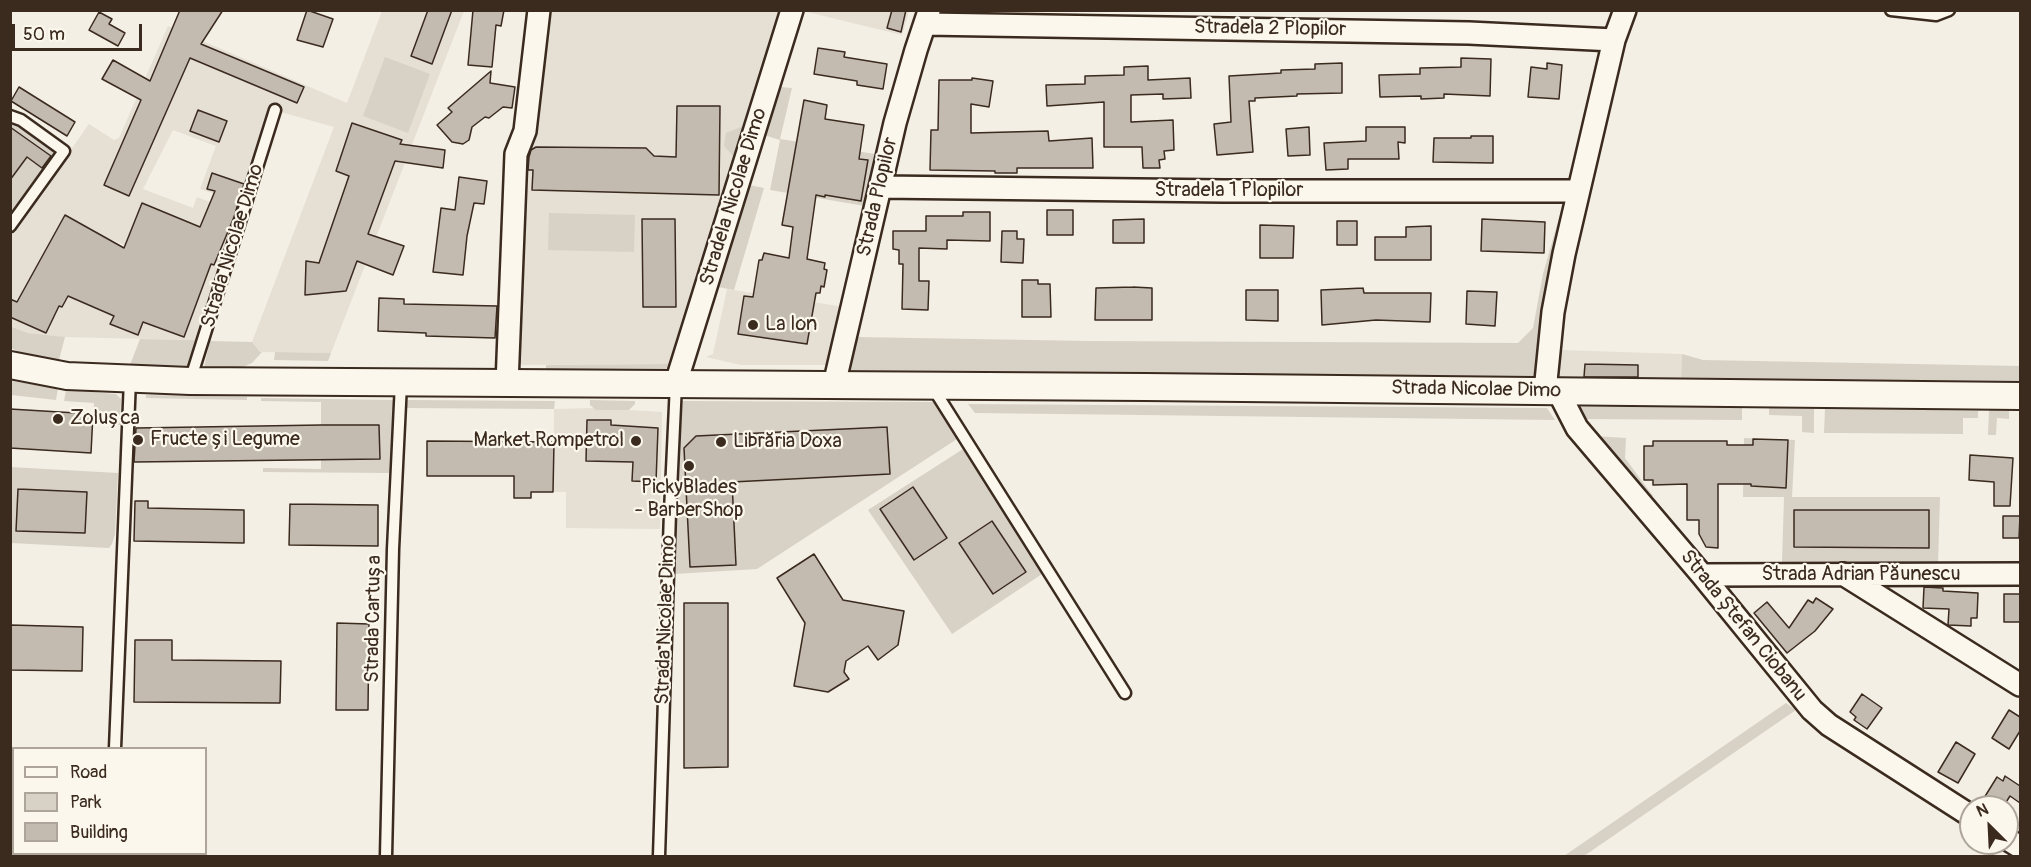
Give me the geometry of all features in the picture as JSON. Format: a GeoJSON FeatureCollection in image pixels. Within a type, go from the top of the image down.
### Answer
{"type":"FeatureCollection","features":[{"type":"Feature","properties":{"kind":"street"},"geometry":{"type":"LineString","coordinates":[[507,384],[516,154],[525,131],[539,10]]}},
{"type":"Feature","properties":{"kind":"street","name":"Stradela Nicolae Dimo"},"geometry":{"type":"LineString","coordinates":[[676,383],[792,10]]}},
{"type":"Feature","properties":{"kind":"street"},"geometry":{"type":"LineString","coordinates":[[1551,391],[1553,312],[1564,254],[1614,40],[1626,12]]}},
{"type":"Feature","properties":{"kind":"street","name":"Stradela 2 Plopilor"},"geometry":{"type":"LineString","coordinates":[[927,17],[1457,32],[1614,40]]}},
{"type":"Feature","properties":{"kind":"street","name":"Strada Plopilor"},"geometry":{"type":"LineString","coordinates":[[834,385],[880,187],[927,17]]}},
{"type":"Feature","properties":{"kind":"street","name":"Stradela 1 Plopilor"},"geometry":{"type":"LineString","coordinates":[[880,187],[1224,191],[1578,191]]}},
{"type":"Feature","properties":{"kind":"street","name":"Strada Nicolae Dimo"},"geometry":{"type":"LineString","coordinates":[[10,365],[67,376],[190,381],[676,383],[2020,396]]}},
{"type":"Feature","properties":{"kind":"street","name":"Strada Ștefan Ciobanu"},"geometry":{"type":"LineString","coordinates":[[1551,391],[1577,428],[1702,575],[1812,710],[1828,724],[1959,808]]}},
{"type":"Feature","properties":{"kind":"street"},"geometry":{"type":"LineString","coordinates":[[1843,574],[2020,685]]}},
{"type":"Feature","properties":{"kind":"street","name":"Strada Adrian Păunescu"},"geometry":{"type":"LineString","coordinates":[[1702,575],[2020,574]]}},
{"type":"Feature","properties":{"kind":"lane"},"geometry":{"type":"LineString","coordinates":[[1891,10],[1936,15],[1949,10]]}},
{"type":"Feature","properties":{"kind":"lane","name":"Strada Nicolae Dimo"},"geometry":{"type":"LineString","coordinates":[[190,381],[275,110]]}},
{"type":"Feature","properties":{"kind":"lane"},"geometry":{"type":"LineString","coordinates":[[10,116],[21,120],[64,151],[10,226]]}},
{"type":"Feature","properties":{"kind":"lane"},"geometry":{"type":"LineString","coordinates":[[115,747],[130,379]]}},
{"type":"Feature","properties":{"kind":"lane","name":"Strada Cartușa"},"geometry":{"type":"LineString","coordinates":[[386,856],[393,549],[402,382]]}},
{"type":"Feature","properties":{"kind":"lane","name":"Strada Nicolae Dimo"},"geometry":{"type":"LineString","coordinates":[[659,856],[676,383]]}},
{"type":"Feature","properties":{"kind":"lane"},"geometry":{"type":"LineString","coordinates":[[931,386],[1125,693]]}},
{"type":"Feature","properties":{"kind":"shaded area"},"geometry":{"type":"Polygon","coordinates":[[[807,10],[909,11],[902,35],[807,12],[807,10]]]}},
{"type":"Feature","properties":{"kind":"shaded area"},"geometry":{"type":"Polygon","coordinates":[[[382,11],[464,11],[331,353],[260,352],[252,342],[334,127],[270,109],[238,202],[200,189],[216,146],[173,130],[143,189],[193,208],[197,197],[238,213],[214,281],[198,340],[62,337],[28,333],[11,326],[11,235],[89,124],[114,140],[119,138],[168,26],[347,103],[382,11]],[[113,240],[92,284],[169,264],[113,240]]]}},
{"type":"Feature","properties":{"kind":"shaded area"},"geometry":{"type":"Polygon","coordinates":[[[549,11],[782,11],[676,352],[667,364],[522,365],[517,359],[524,155],[531,147],[549,11]]]}},
{"type":"Feature","properties":{"kind":"shaded area"},"geometry":{"type":"Polygon","coordinates":[[[727,289],[845,307],[834,365],[741,365],[706,357],[713,354],[727,289]]]}},
{"type":"Feature","properties":{"kind":"shaded area"},"geometry":{"type":"Polygon","coordinates":[[[1559,350],[1682,354],[1681,386],[1558,382],[1559,350]]]}},
{"type":"Feature","properties":{"kind":"shaded area"},"geometry":{"type":"Polygon","coordinates":[[[593,408],[662,412],[660,529],[566,528],[566,492],[553,492],[554,409],[593,408]]]}},
{"type":"Feature","properties":{"kind":"green space"},"geometry":{"type":"Polygon","coordinates":[[[385,57],[430,74],[408,133],[363,116],[385,57]]]}},
{"type":"Feature","properties":{"kind":"green space"},"geometry":{"type":"Polygon","coordinates":[[[780,87],[792,88],[780,139],[875,154],[865,206],[770,190],[780,140],[764,135],[780,87]]]}},
{"type":"Feature","properties":{"kind":"green space"},"geometry":{"type":"Polygon","coordinates":[[[11,122],[57,153],[11,216],[11,122]]]}},
{"type":"Feature","properties":{"kind":"green space"},"geometry":{"type":"Polygon","coordinates":[[[746,125],[736,159],[724,146],[726,133],[746,125]]]}},
{"type":"Feature","properties":{"kind":"green space"},"geometry":{"type":"Polygon","coordinates":[[[749,185],[764,188],[734,290],[718,287],[749,185]]]}},
{"type":"Feature","properties":{"kind":"green space"},"geometry":{"type":"Polygon","coordinates":[[[1562,207],[1569,207],[1552,277],[1534,378],[848,374],[857,337],[1089,341],[1518,343],[1533,328],[1543,274],[1562,207]]]}},
{"type":"Feature","properties":{"kind":"green space"},"geometry":{"type":"Polygon","coordinates":[[[549,213],[635,215],[634,252],[548,250],[549,213]]]}},
{"type":"Feature","properties":{"kind":"green space"},"geometry":{"type":"Polygon","coordinates":[[[10,326],[28,333],[65,337],[59,360],[26,355],[11,348],[10,326]]]}},
{"type":"Feature","properties":{"kind":"green space"},"geometry":{"type":"Polygon","coordinates":[[[140,339],[198,340],[189,366],[130,365],[140,339]]]}},
{"type":"Feature","properties":{"kind":"green space"},"geometry":{"type":"Polygon","coordinates":[[[210,341],[252,342],[262,352],[252,363],[241,368],[204,367],[210,341]]]}},
{"type":"Feature","properties":{"kind":"green space"},"geometry":{"type":"Polygon","coordinates":[[[275,352],[331,353],[328,361],[274,360],[275,352]]]}},
{"type":"Feature","properties":{"kind":"green space"},"geometry":{"type":"Polygon","coordinates":[[[676,352],[674,361],[662,371],[546,370],[546,365],[667,364],[676,352]]]}},
{"type":"Feature","properties":{"kind":"green space"},"geometry":{"type":"Polygon","coordinates":[[[1682,354],[1703,360],[2020,366],[2020,385],[1681,381],[1682,354]]]}},
{"type":"Feature","properties":{"kind":"green space"},"geometry":{"type":"Polygon","coordinates":[[[11,381],[58,388],[56,400],[11,395],[11,381]]]}},
{"type":"Feature","properties":{"kind":"green space"},"geometry":{"type":"Polygon","coordinates":[[[66,390],[116,394],[121,399],[120,425],[93,424],[94,403],[64,401],[66,390]]]}},
{"type":"Feature","properties":{"kind":"green space"},"geometry":{"type":"Polygon","coordinates":[[[146,395],[247,397],[247,400],[146,398],[146,395]]]}},
{"type":"Feature","properties":{"kind":"green space"},"geometry":{"type":"Polygon","coordinates":[[[261,398],[394,400],[390,473],[263,472],[263,468],[321,469],[321,402],[261,401],[261,398]]]}},
{"type":"Feature","properties":{"kind":"green space"},"geometry":{"type":"Polygon","coordinates":[[[408,400],[555,401],[554,409],[406,408],[408,400]]]}},
{"type":"Feature","properties":{"kind":"green space"},"geometry":{"type":"Polygon","coordinates":[[[590,400],[635,401],[635,404],[629,410],[596,410],[590,405],[590,400]]]}},
{"type":"Feature","properties":{"kind":"green space"},"geometry":{"type":"Polygon","coordinates":[[[682,401],[934,402],[957,439],[757,569],[674,574],[682,401]]]}},
{"type":"Feature","properties":{"kind":"green space"},"geometry":{"type":"Polygon","coordinates":[[[968,404],[1547,408],[1555,420],[975,413],[968,404]]]}},
{"type":"Feature","properties":{"kind":"green space"},"geometry":{"type":"Polygon","coordinates":[[[1742,406],[1742,420],[1581,419],[1573,407],[1742,406]]]}},
{"type":"Feature","properties":{"kind":"green space"},"geometry":{"type":"Polygon","coordinates":[[[1769,408],[1814,409],[1814,433],[1802,432],[1802,416],[1769,415],[1769,408]]]}},
{"type":"Feature","properties":{"kind":"green space"},"geometry":{"type":"Polygon","coordinates":[[[1825,408],[1978,411],[1978,418],[1963,418],[1963,434],[1824,433],[1825,408]]]}},
{"type":"Feature","properties":{"kind":"green space"},"geometry":{"type":"Polygon","coordinates":[[[1989,410],[2009,411],[2009,419],[1997,418],[1996,435],[1988,435],[1989,410]]]}},
{"type":"Feature","properties":{"kind":"green space"},"geometry":{"type":"Polygon","coordinates":[[[1594,436],[1626,438],[1625,458],[1653,496],[1644,498],[1594,436]]]}},
{"type":"Feature","properties":{"kind":"green space"},"geometry":{"type":"Polygon","coordinates":[[[1744,438],[1795,440],[1792,497],[1940,497],[1938,564],[1782,563],[1784,497],[1743,497],[1744,438]]]}},
{"type":"Feature","properties":{"kind":"green space"},"geometry":{"type":"Polygon","coordinates":[[[963,449],[1045,572],[952,634],[868,510],[963,449]]]}},
{"type":"Feature","properties":{"kind":"green space"},"geometry":{"type":"Polygon","coordinates":[[[10,467],[118,473],[115,534],[109,548],[11,543],[10,467]]]}},
{"type":"Feature","properties":{"kind":"green space"},"geometry":{"type":"Polygon","coordinates":[[[1786,703],[1796,710],[1584,856],[1564,856],[1786,703]]]}},
{"type":"Feature","properties":{"kind":"building"},"geometry":{"type":"Polygon","coordinates":[[[180,10],[223,10],[201,44],[304,87],[297,103],[190,58],[129,196],[104,185],[141,100],[102,79],[113,60],[150,81],[180,10]]]}},
{"type":"Feature","properties":{"kind":"building"},"geometry":{"type":"Polygon","coordinates":[[[307,10],[333,19],[323,47],[297,40],[307,10]]]}},
{"type":"Feature","properties":{"kind":"building"},"geometry":{"type":"Polygon","coordinates":[[[428,10],[452,10],[432,64],[411,56],[428,10]]]}},
{"type":"Feature","properties":{"kind":"building"},"geometry":{"type":"Polygon","coordinates":[[[473,10],[504,10],[501,26],[496,25],[492,67],[468,65],[473,10]]]}},
{"type":"Feature","properties":{"kind":"building"},"geometry":{"type":"Polygon","coordinates":[[[892,10],[906,10],[901,32],[887,28],[892,10]]]}},
{"type":"Feature","properties":{"kind":"building"},"geometry":{"type":"Polygon","coordinates":[[[99,12],[112,19],[109,24],[125,33],[118,46],[89,30],[99,12]]]}},
{"type":"Feature","properties":{"kind":"building"},"geometry":{"type":"Polygon","coordinates":[[[818,48],[845,52],[844,57],[887,64],[883,89],[857,85],[857,81],[814,74],[818,48]]]}},
{"type":"Feature","properties":{"kind":"building"},"geometry":{"type":"Polygon","coordinates":[[[1461,58],[1491,59],[1490,96],[1444,94],[1444,98],[1380,97],[1379,75],[1420,74],[1420,68],[1461,67],[1461,58]]]}},
{"type":"Feature","properties":{"kind":"building"},"geometry":{"type":"Polygon","coordinates":[[[1342,63],[1342,93],[1297,94],[1297,96],[1255,98],[1255,101],[1249,101],[1253,152],[1217,155],[1214,124],[1231,122],[1229,76],[1281,73],[1281,70],[1315,69],[1315,64],[1342,63]]]}},
{"type":"Feature","properties":{"kind":"building"},"geometry":{"type":"Polygon","coordinates":[[[1547,63],[1562,65],[1559,99],[1528,97],[1531,67],[1547,69],[1547,63]]]}},
{"type":"Feature","properties":{"kind":"building"},"geometry":{"type":"Polygon","coordinates":[[[1148,66],[1148,80],[1190,78],[1191,98],[1163,99],[1163,94],[1131,95],[1131,122],[1173,120],[1174,150],[1164,151],[1165,159],[1159,160],[1160,168],[1143,168],[1142,147],[1104,147],[1104,102],[1047,106],[1046,85],[1085,84],[1085,76],[1124,75],[1124,67],[1148,66]]]}},
{"type":"Feature","properties":{"kind":"building"},"geometry":{"type":"Polygon","coordinates":[[[491,71],[490,83],[515,87],[512,108],[503,107],[489,118],[485,117],[472,127],[469,140],[463,144],[452,142],[437,125],[452,112],[448,108],[491,71]]]}},
{"type":"Feature","properties":{"kind":"building"},"geometry":{"type":"Polygon","coordinates":[[[972,78],[993,81],[989,107],[971,104],[971,133],[1048,131],[1049,141],[1092,138],[1093,168],[1017,168],[1017,173],[930,170],[931,130],[938,130],[939,80],[972,80],[972,78]]]}},
{"type":"Feature","properties":{"kind":"building"},"geometry":{"type":"Polygon","coordinates":[[[19,87],[75,122],[67,136],[11,101],[19,87]]]}},
{"type":"Feature","properties":{"kind":"building"},"geometry":{"type":"Polygon","coordinates":[[[804,100],[827,105],[825,119],[864,125],[859,159],[868,160],[861,201],[816,195],[807,259],[825,263],[824,269],[827,270],[824,287],[821,286],[820,293],[816,293],[807,344],[738,334],[744,296],[753,297],[759,260],[762,260],[764,253],[789,258],[793,227],[782,225],[804,100]]]}},
{"type":"Feature","properties":{"kind":"building"},"geometry":{"type":"Polygon","coordinates":[[[677,106],[720,106],[719,195],[532,190],[533,170],[528,170],[529,157],[531,150],[536,147],[646,148],[654,156],[676,157],[677,106]]]}},
{"type":"Feature","properties":{"kind":"building"},"geometry":{"type":"Polygon","coordinates":[[[198,110],[227,121],[219,142],[190,131],[198,110]]]}},
{"type":"Feature","properties":{"kind":"building"},"geometry":{"type":"Polygon","coordinates":[[[352,123],[402,140],[400,144],[445,150],[443,168],[395,161],[368,234],[404,246],[393,275],[357,261],[346,291],[305,295],[306,261],[319,263],[349,176],[336,171],[352,123]]]}},
{"type":"Feature","properties":{"kind":"building"},"geometry":{"type":"Polygon","coordinates":[[[10,127],[51,156],[42,168],[27,157],[10,180],[10,127]]]}},
{"type":"Feature","properties":{"kind":"building"},"geometry":{"type":"Polygon","coordinates":[[[1309,127],[1310,155],[1288,156],[1286,129],[1309,127]]]}},
{"type":"Feature","properties":{"kind":"building"},"geometry":{"type":"Polygon","coordinates":[[[1366,127],[1405,127],[1405,143],[1398,142],[1399,159],[1348,159],[1348,169],[1326,170],[1324,143],[1366,141],[1366,127]]]}},
{"type":"Feature","properties":{"kind":"building"},"geometry":{"type":"Polygon","coordinates":[[[1471,136],[1493,136],[1493,163],[1433,162],[1434,138],[1471,138],[1471,136]]]}},
{"type":"Feature","properties":{"kind":"building"},"geometry":{"type":"Polygon","coordinates":[[[212,173],[244,184],[234,217],[214,265],[211,264],[184,337],[143,322],[138,335],[110,324],[114,316],[68,296],[62,307],[59,306],[46,333],[10,317],[10,299],[17,302],[65,215],[124,248],[142,203],[200,227],[215,191],[207,189],[212,173]]]}},
{"type":"Feature","properties":{"kind":"building"},"geometry":{"type":"Polygon","coordinates":[[[459,177],[487,181],[484,204],[474,203],[467,236],[463,275],[433,272],[441,208],[455,210],[459,177]]]}},
{"type":"Feature","properties":{"kind":"building"},"geometry":{"type":"Polygon","coordinates":[[[1047,210],[1073,210],[1073,235],[1047,235],[1047,210]]]}},
{"type":"Feature","properties":{"kind":"building"},"geometry":{"type":"Polygon","coordinates":[[[963,212],[990,212],[990,241],[947,240],[947,249],[919,248],[919,281],[929,281],[928,310],[902,309],[903,264],[899,264],[899,250],[893,249],[893,231],[926,231],[926,216],[963,216],[963,212]]]}},
{"type":"Feature","properties":{"kind":"building"},"geometry":{"type":"Polygon","coordinates":[[[642,219],[675,219],[676,307],[643,307],[642,219]]]}},
{"type":"Feature","properties":{"kind":"building"},"geometry":{"type":"Polygon","coordinates":[[[1144,219],[1144,243],[1113,243],[1113,220],[1144,219]]]}},
{"type":"Feature","properties":{"kind":"building"},"geometry":{"type":"Polygon","coordinates":[[[1482,219],[1545,222],[1544,253],[1481,251],[1482,219]]]}},
{"type":"Feature","properties":{"kind":"building"},"geometry":{"type":"Polygon","coordinates":[[[1337,221],[1357,221],[1357,245],[1337,245],[1337,221]]]}},
{"type":"Feature","properties":{"kind":"building"},"geometry":{"type":"Polygon","coordinates":[[[1260,225],[1294,226],[1293,258],[1260,258],[1260,225]]]}},
{"type":"Feature","properties":{"kind":"building"},"geometry":{"type":"Polygon","coordinates":[[[1431,226],[1431,260],[1375,260],[1375,237],[1406,237],[1406,227],[1431,226]]]}},
{"type":"Feature","properties":{"kind":"building"},"geometry":{"type":"Polygon","coordinates":[[[1002,231],[1017,231],[1017,239],[1024,239],[1023,263],[1001,262],[1002,231]]]}},
{"type":"Feature","properties":{"kind":"building"},"geometry":{"type":"Polygon","coordinates":[[[1022,280],[1038,280],[1038,284],[1050,284],[1051,317],[1022,317],[1022,280]]]}},
{"type":"Feature","properties":{"kind":"building"},"geometry":{"type":"Polygon","coordinates":[[[1096,288],[1152,288],[1152,320],[1095,320],[1096,288]]]}},
{"type":"Feature","properties":{"kind":"building"},"geometry":{"type":"Polygon","coordinates":[[[1363,288],[1364,293],[1431,293],[1430,322],[1376,320],[1322,325],[1321,290],[1363,288]]]}},
{"type":"Feature","properties":{"kind":"building"},"geometry":{"type":"Polygon","coordinates":[[[1246,290],[1278,290],[1278,321],[1246,320],[1246,290]]]}},
{"type":"Feature","properties":{"kind":"building"},"geometry":{"type":"Polygon","coordinates":[[[1467,291],[1497,292],[1495,326],[1466,324],[1467,291]]]}},
{"type":"Feature","properties":{"kind":"building"},"geometry":{"type":"Polygon","coordinates":[[[379,298],[404,299],[404,304],[497,306],[495,338],[426,336],[426,333],[378,331],[379,298]]]}},
{"type":"Feature","properties":{"kind":"building"},"geometry":{"type":"Polygon","coordinates":[[[1585,364],[1638,365],[1638,377],[1584,377],[1585,364]]]}},
{"type":"Feature","properties":{"kind":"building"},"geometry":{"type":"Polygon","coordinates":[[[10,409],[93,414],[91,453],[10,448],[10,409]]]}},
{"type":"Feature","properties":{"kind":"building"},"geometry":{"type":"Polygon","coordinates":[[[587,420],[611,420],[611,425],[658,428],[656,482],[632,481],[633,462],[586,461],[587,420]]]}},
{"type":"Feature","properties":{"kind":"building"},"geometry":{"type":"Polygon","coordinates":[[[379,425],[380,459],[134,462],[136,428],[379,425]]]}},
{"type":"Feature","properties":{"kind":"building"},"geometry":{"type":"Polygon","coordinates":[[[887,427],[890,474],[732,482],[736,565],[690,567],[684,448],[696,436],[887,427]]]}},
{"type":"Feature","properties":{"kind":"building"},"geometry":{"type":"Polygon","coordinates":[[[1753,439],[1788,440],[1786,488],[1751,486],[1751,484],[1718,484],[1718,548],[1706,547],[1699,534],[1699,520],[1687,520],[1687,484],[1653,485],[1653,480],[1644,480],[1644,446],[1653,446],[1653,441],[1727,441],[1727,445],[1753,445],[1753,439]]]}},
{"type":"Feature","properties":{"kind":"building"},"geometry":{"type":"Polygon","coordinates":[[[427,441],[554,442],[553,492],[531,492],[531,498],[514,498],[514,476],[427,476],[427,441]]]}},
{"type":"Feature","properties":{"kind":"building"},"geometry":{"type":"Polygon","coordinates":[[[1970,455],[2013,458],[2010,506],[1994,506],[1994,482],[1969,480],[1970,455]]]}},
{"type":"Feature","properties":{"kind":"building"},"geometry":{"type":"Polygon","coordinates":[[[913,487],[947,538],[914,560],[880,509],[913,487]]]}},
{"type":"Feature","properties":{"kind":"building"},"geometry":{"type":"Polygon","coordinates":[[[18,489],[87,492],[85,533],[16,531],[18,489]]]}},
{"type":"Feature","properties":{"kind":"building"},"geometry":{"type":"Polygon","coordinates":[[[135,501],[148,501],[148,508],[244,510],[244,543],[134,541],[135,501]]]}},
{"type":"Feature","properties":{"kind":"building"},"geometry":{"type":"Polygon","coordinates":[[[290,504],[378,505],[378,546],[289,545],[290,504]]]}},
{"type":"Feature","properties":{"kind":"building"},"geometry":{"type":"Polygon","coordinates":[[[1794,510],[1929,510],[1929,548],[1794,547],[1794,510]]]}},
{"type":"Feature","properties":{"kind":"building"},"geometry":{"type":"Polygon","coordinates":[[[2003,516],[2020,516],[2019,538],[2003,538],[2003,516]]]}},
{"type":"Feature","properties":{"kind":"building"},"geometry":{"type":"Polygon","coordinates":[[[992,521],[1026,572],[993,594],[959,543],[992,521]]]}},
{"type":"Feature","properties":{"kind":"building"},"geometry":{"type":"Polygon","coordinates":[[[814,554],[843,600],[904,611],[898,645],[878,660],[868,646],[846,661],[844,672],[849,679],[828,692],[794,686],[805,623],[777,578],[814,554]]]}},
{"type":"Feature","properties":{"kind":"building"},"geometry":{"type":"Polygon","coordinates":[[[1924,587],[1943,588],[1943,591],[1978,593],[1977,618],[1971,618],[1971,626],[1948,625],[1949,609],[1923,608],[1924,587]]]}},
{"type":"Feature","properties":{"kind":"building"},"geometry":{"type":"Polygon","coordinates":[[[2004,594],[2020,594],[2020,622],[2004,622],[2004,594]]]}},
{"type":"Feature","properties":{"kind":"building"},"geometry":{"type":"Polygon","coordinates":[[[1816,598],[1833,609],[1815,631],[1787,653],[1754,613],[1767,602],[1789,628],[1808,600],[1813,603],[1816,598]]]}},
{"type":"Feature","properties":{"kind":"building"},"geometry":{"type":"Polygon","coordinates":[[[684,603],[728,603],[728,767],[684,768],[684,603]]]}},
{"type":"Feature","properties":{"kind":"building"},"geometry":{"type":"Polygon","coordinates":[[[337,623],[369,624],[368,710],[336,710],[337,623]]]}},
{"type":"Feature","properties":{"kind":"building"},"geometry":{"type":"Polygon","coordinates":[[[10,625],[83,627],[82,671],[10,670],[10,625]]]}},
{"type":"Feature","properties":{"kind":"building"},"geometry":{"type":"Polygon","coordinates":[[[135,640],[172,640],[172,660],[281,661],[280,703],[134,702],[135,640]]]}},
{"type":"Feature","properties":{"kind":"building"},"geometry":{"type":"Polygon","coordinates":[[[1862,694],[1882,708],[1867,729],[1854,720],[1856,717],[1850,712],[1862,694]]]}},
{"type":"Feature","properties":{"kind":"building"},"geometry":{"type":"Polygon","coordinates":[[[2009,710],[2020,717],[2020,731],[2009,749],[1992,738],[2009,710]]]}},
{"type":"Feature","properties":{"kind":"building"},"geometry":{"type":"Polygon","coordinates":[[[1956,742],[1975,754],[1958,783],[1938,772],[1956,742]]]}},
{"type":"Feature","properties":{"kind":"building"},"geometry":{"type":"Polygon","coordinates":[[[2005,776],[2020,786],[2020,803],[2019,795],[1986,795],[1997,777],[2003,781],[2005,776]]]}},
{"type":"Feature","properties":{"kind":"place","name":"La Ion"},"geometry":{"type":"Point","coordinates":[753,325]}},
{"type":"Feature","properties":{"kind":"place","name":"Zolușca"},"geometry":{"type":"Point","coordinates":[58,419]}},
{"type":"Feature","properties":{"kind":"place","name":"Fructe și Legume"},"geometry":{"type":"Point","coordinates":[138,440]}},
{"type":"Feature","properties":{"kind":"place","name":"Market Rompetrol"},"geometry":{"type":"Point","coordinates":[636,441]}},
{"type":"Feature","properties":{"kind":"place","name":"Librăria Doxa"},"geometry":{"type":"Point","coordinates":[721,442]}},
{"type":"Feature","properties":{"kind":"place","name":"PickyBlades - BarberShop"},"geometry":{"type":"Point","coordinates":[689,466]}}]}
